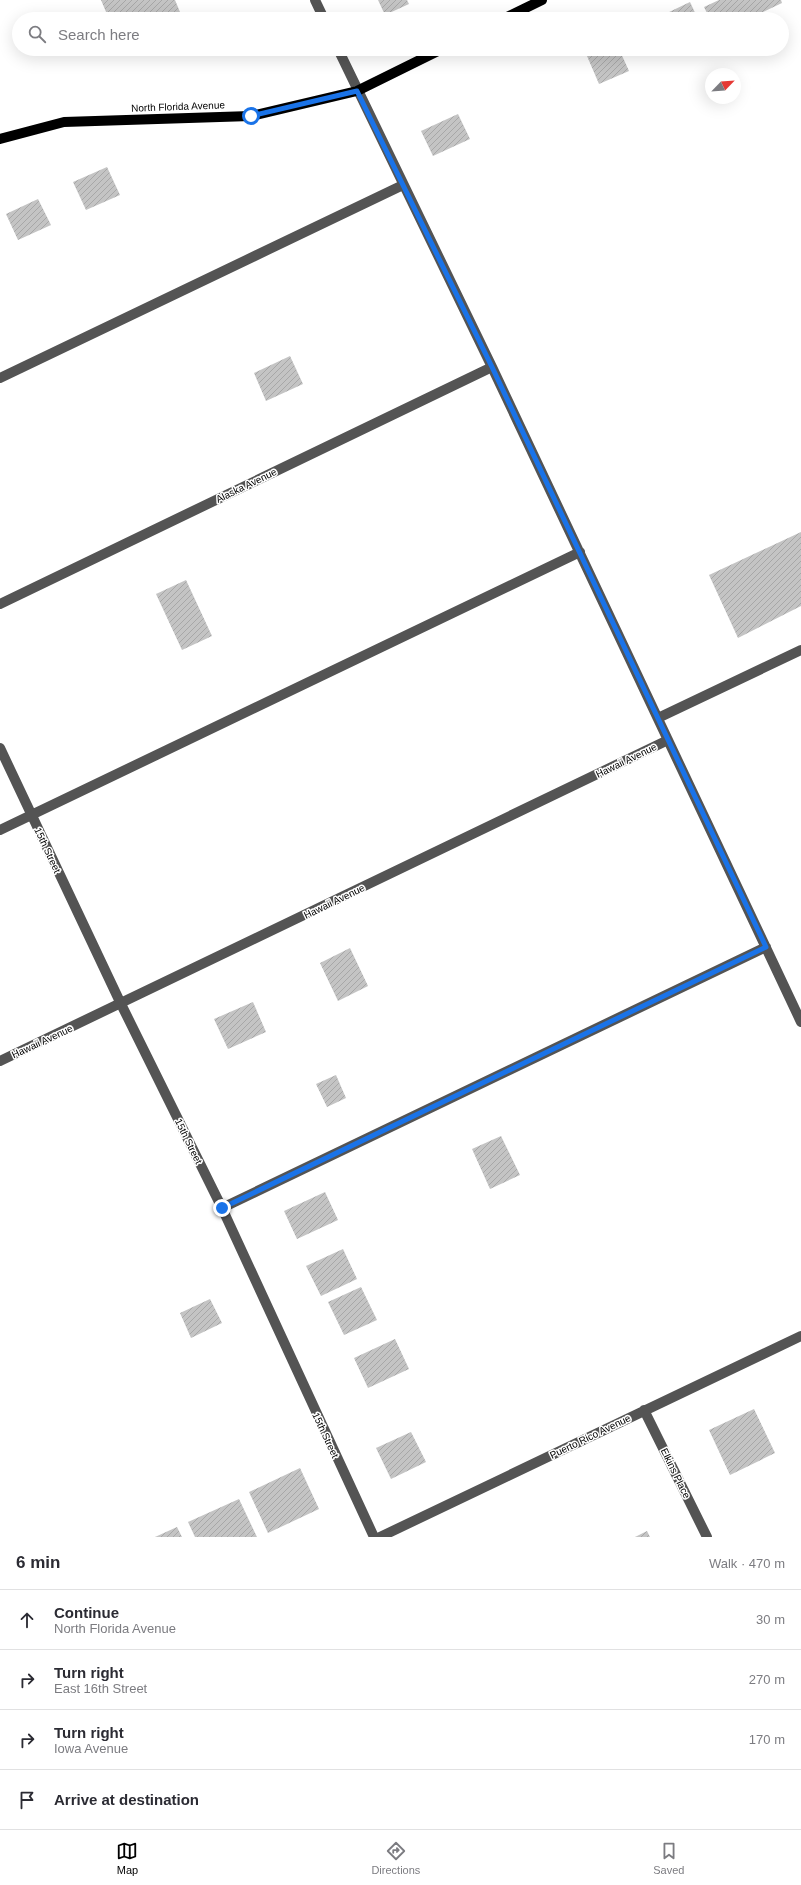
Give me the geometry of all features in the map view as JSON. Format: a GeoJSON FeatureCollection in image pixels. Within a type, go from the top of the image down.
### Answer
{"type":"FeatureCollection","features":[{"type":"Feature","properties":{"kind":"main road"},"geometry":{"type":"LineString","coordinates":[[518,12],[542,0]]}},
{"type":"Feature","properties":{"kind":"main road","name":"North Florida Avenue"},"geometry":{"type":"LineString","coordinates":[[0,139],[64,122],[251,116],[357,91],[428,56]]}},
{"type":"Feature","properties":{"kind":"street"},"geometry":{"type":"LineString","coordinates":[[315,0],[321,12]]}},
{"type":"Feature","properties":{"kind":"street"},"geometry":{"type":"LineString","coordinates":[[341,56],[492,367],[801,1022]]}},
{"type":"Feature","properties":{"kind":"street"},"geometry":{"type":"LineString","coordinates":[[0,378],[403,185]]}},
{"type":"Feature","properties":{"kind":"street","name":"Alaska Avenue"},"geometry":{"type":"LineString","coordinates":[[0,604],[492,367]]}},
{"type":"Feature","properties":{"kind":"street"},"geometry":{"type":"LineString","coordinates":[[0,830],[580,552]]}},
{"type":"Feature","properties":{"kind":"street"},"geometry":{"type":"LineString","coordinates":[[658,718],[801,650]]}},
{"type":"Feature","properties":{"kind":"street","name":"Hawaii Avenue"},"geometry":{"type":"LineString","coordinates":[[0,1061],[668,740]]}},
{"type":"Feature","properties":{"kind":"street","name":"15th Street"},"geometry":{"type":"LineString","coordinates":[[0,748],[121,1004],[222,1208],[374,1537]]}},
{"type":"Feature","properties":{"kind":"street"},"geometry":{"type":"LineString","coordinates":[[222,1208],[766,947]]}},
{"type":"Feature","properties":{"kind":"street","name":"Puerto Rico Avenue"},"geometry":{"type":"LineString","coordinates":[[380,1537],[801,1336]]}},
{"type":"Feature","properties":{"kind":"street","name":"Elkins Place"},"geometry":{"type":"LineString","coordinates":[[644,1410],[707,1537]]}},
{"type":"Feature","properties":{"kind":"building"},"geometry":{"type":"Polygon","coordinates":[[[101,0],[175,0],[180,12],[106,12],[101,0]]]}},
{"type":"Feature","properties":{"kind":"building"},"geometry":{"type":"Polygon","coordinates":[[[378,0],[407,0],[409,4],[392,12],[384,12],[378,0]]]}},
{"type":"Feature","properties":{"kind":"building"},"geometry":{"type":"Polygon","coordinates":[[[719,0],[781,0],[782,3],[763,12],[706,12],[704,7],[719,0]]]}},
{"type":"Feature","properties":{"kind":"building"},"geometry":{"type":"Polygon","coordinates":[[[690,2],[695,12],[669,12],[690,2]]]}},
{"type":"Feature","properties":{"kind":"building"},"geometry":{"type":"Polygon","coordinates":[[[587,56],[622,56],[629,71],[599,84],[587,56]]]}},
{"type":"Feature","properties":{"kind":"building"},"geometry":{"type":"Polygon","coordinates":[[[458,114],[470,139],[433,156],[421,131],[458,114]]]}},
{"type":"Feature","properties":{"kind":"building"},"geometry":{"type":"Polygon","coordinates":[[[107,167],[120,195],[86,210],[73,182],[107,167]]]}},
{"type":"Feature","properties":{"kind":"building"},"geometry":{"type":"Polygon","coordinates":[[[38,199],[51,225],[18,240],[6,214],[38,199]]]}},
{"type":"Feature","properties":{"kind":"building"},"geometry":{"type":"Polygon","coordinates":[[[290,356],[303,384],[266,401],[254,373],[290,356]]]}},
{"type":"Feature","properties":{"kind":"building"},"geometry":{"type":"Polygon","coordinates":[[[801,532],[801,606],[738,638],[709,575],[801,532]]]}},
{"type":"Feature","properties":{"kind":"building"},"geometry":{"type":"Polygon","coordinates":[[[186,580],[212,636],[182,650],[156,594],[186,580]]]}},
{"type":"Feature","properties":{"kind":"building"},"geometry":{"type":"Polygon","coordinates":[[[350,948],[368,986],[338,1001],[320,963],[350,948]]]}},
{"type":"Feature","properties":{"kind":"building"},"geometry":{"type":"Polygon","coordinates":[[[253,1002],[266,1032],[228,1049],[214,1019],[253,1002]]]}},
{"type":"Feature","properties":{"kind":"building"},"geometry":{"type":"Polygon","coordinates":[[[336,1075],[346,1098],[327,1107],[316,1084],[336,1075]]]}},
{"type":"Feature","properties":{"kind":"building"},"geometry":{"type":"Polygon","coordinates":[[[501,1136],[520,1175],[490,1189],[472,1149],[501,1136]]]}},
{"type":"Feature","properties":{"kind":"building"},"geometry":{"type":"Polygon","coordinates":[[[325,1192],[338,1220],[297,1239],[284,1211],[325,1192]]]}},
{"type":"Feature","properties":{"kind":"building"},"geometry":{"type":"Polygon","coordinates":[[[343,1249],[357,1279],[321,1296],[306,1266],[343,1249]]]}},
{"type":"Feature","properties":{"kind":"building"},"geometry":{"type":"Polygon","coordinates":[[[361,1287],[377,1320],[344,1335],[328,1302],[361,1287]]]}},
{"type":"Feature","properties":{"kind":"building"},"geometry":{"type":"Polygon","coordinates":[[[210,1299],[222,1323],[191,1338],[180,1313],[210,1299]]]}},
{"type":"Feature","properties":{"kind":"building"},"geometry":{"type":"Polygon","coordinates":[[[395,1339],[409,1369],[368,1388],[354,1358],[395,1339]]]}},
{"type":"Feature","properties":{"kind":"building"},"geometry":{"type":"Polygon","coordinates":[[[754,1409],[775,1453],[730,1475],[709,1430],[754,1409]]]}},
{"type":"Feature","properties":{"kind":"building"},"geometry":{"type":"Polygon","coordinates":[[[411,1432],[426,1462],[391,1479],[376,1448],[411,1432]]]}},
{"type":"Feature","properties":{"kind":"building"},"geometry":{"type":"Polygon","coordinates":[[[300,1468],[319,1509],[268,1533],[249,1492],[300,1468]]]}},
{"type":"Feature","properties":{"kind":"building"},"geometry":{"type":"Polygon","coordinates":[[[239,1499],[257,1537],[195,1537],[188,1522],[239,1499]]]}},
{"type":"Feature","properties":{"kind":"building"},"geometry":{"type":"Polygon","coordinates":[[[177,1527],[182,1537],[155,1537],[177,1527]]]}},
{"type":"Feature","properties":{"kind":"building"},"geometry":{"type":"Polygon","coordinates":[[[647,1531],[650,1537],[635,1537],[647,1531]]]}},
{"type":"Feature","properties":{"kind":"route"},"geometry":{"type":"LineString","coordinates":[[222,1208],[766,947],[492,367],[357,91],[251,116]]}}]}
